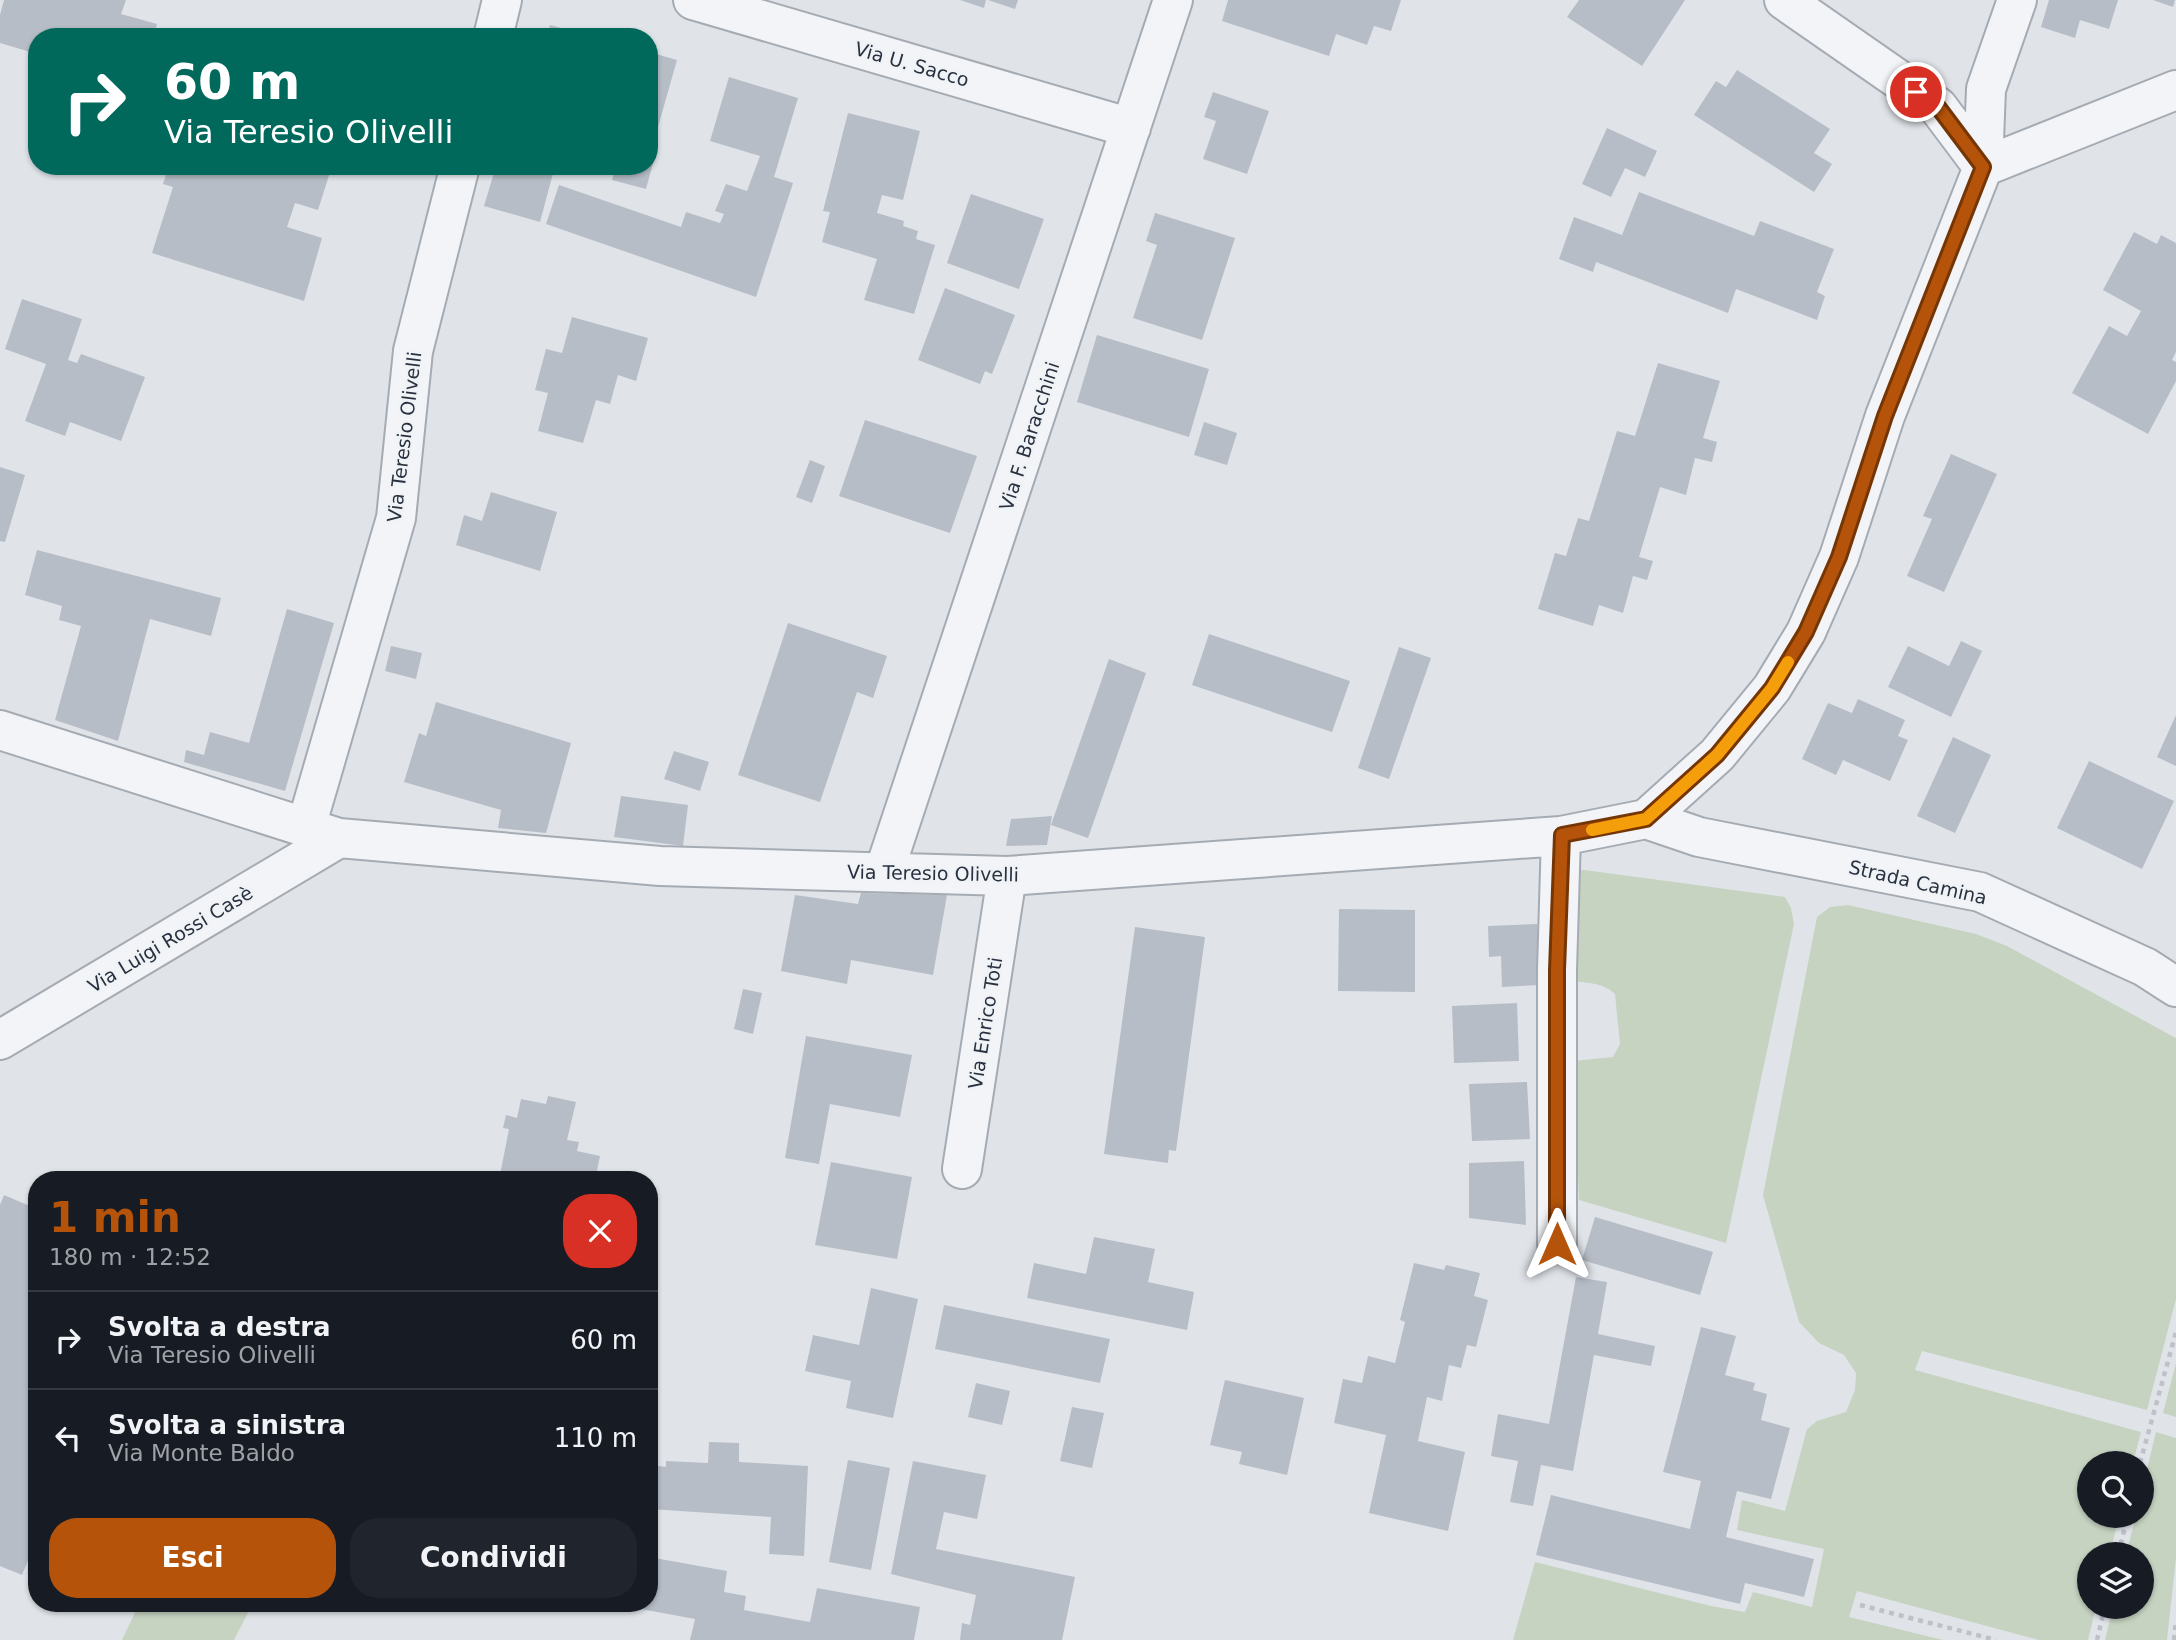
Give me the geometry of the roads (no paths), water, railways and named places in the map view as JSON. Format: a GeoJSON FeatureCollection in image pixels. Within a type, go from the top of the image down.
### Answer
{"type":"FeatureCollection","features":[{"type":"Feature","properties":{"kind":"street"},"geometry":{"type":"LineString","coordinates":[[495,28],[502,0]]}},
{"type":"Feature","properties":{"kind":"street","name":"Via U. Sacco"},"geometry":{"type":"LineString","coordinates":[[693,0],[1131,128]]}},
{"type":"Feature","properties":{"kind":"street","name":"Via F. Baracchini"},"geometry":{"type":"LineString","coordinates":[[884,872],[1173,0]]}},
{"type":"Feature","properties":{"kind":"street"},"geometry":{"type":"LineString","coordinates":[[1784,0],[1938,107],[1983,167]]}},
{"type":"Feature","properties":{"kind":"street"},"geometry":{"type":"LineString","coordinates":[[1646,819],[1717,755],[1772,688],[1806,632],[1839,557],[1885,416],[1983,167],[1986,89],[2017,0]]}},
{"type":"Feature","properties":{"kind":"street"},"geometry":{"type":"LineString","coordinates":[[1983,167],[2176,90]]}},
{"type":"Feature","properties":{"kind":"street","name":"Via Teresio Olivelli"},"geometry":{"type":"LineString","coordinates":[[323,833],[396,518],[413,351],[458,175]]}},
{"type":"Feature","properties":{"kind":"street","name":"Via Teresio Olivelli"},"geometry":{"type":"LineString","coordinates":[[0,730],[323,833],[660,866],[1007,876],[1562,835],[1646,819]]}},
{"type":"Feature","properties":{"kind":"street","name":"Strada Camina"},"geometry":{"type":"LineString","coordinates":[[1646,819],[1699,837],[1980,892],[2145,967],[2176,988]]}},
{"type":"Feature","properties":{"kind":"street","name":"Via Luigi Rossi Casè"},"geometry":{"type":"LineString","coordinates":[[0,1040],[323,833]]}},
{"type":"Feature","properties":{"kind":"street"},"geometry":{"type":"LineString","coordinates":[[1557,1244],[1557,970],[1562,835]]}},
{"type":"Feature","properties":{"kind":"street","name":"Via Enrico Toti"},"geometry":{"type":"LineString","coordinates":[[962,1169],[1007,876]]}}]}
